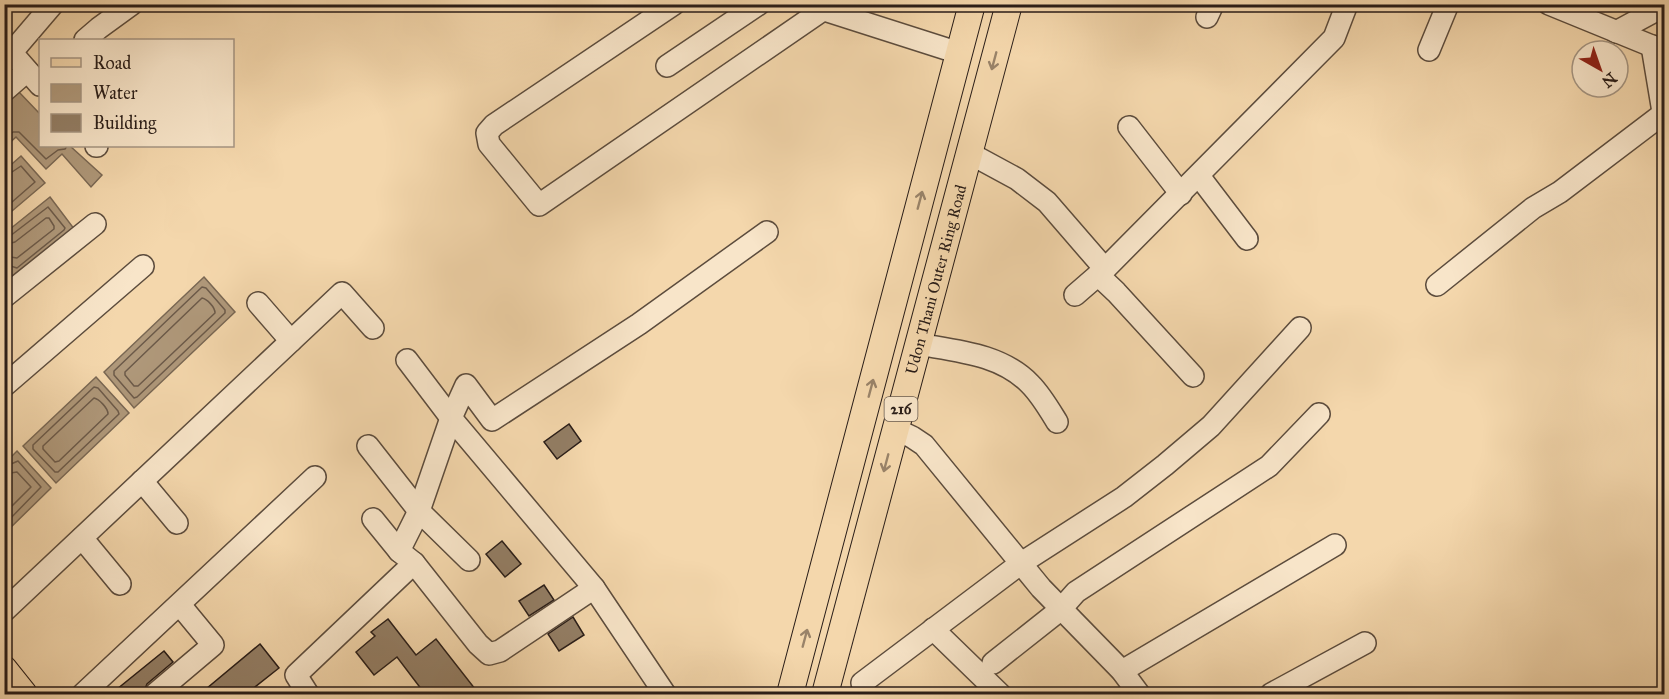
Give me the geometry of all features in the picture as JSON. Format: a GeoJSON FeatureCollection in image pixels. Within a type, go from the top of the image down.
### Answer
{"type":"FeatureCollection","features":[{"type":"Feature","properties":{"kind":"main road","name":"Udon Thani Outer Ring Road"},"geometry":{"type":"LineString","coordinates":[[790,694],[972,4]]}},
{"type":"Feature","properties":{"kind":"main road","name":"Udon Thani Outer Ring Road"},"geometry":{"type":"LineString","coordinates":[[827,684],[1009,4]]}},
{"type":"Feature","properties":{"kind":"street"},"geometry":{"type":"LineString","coordinates":[[4,91],[34,78],[8,48],[53,4]]}},
{"type":"Feature","properties":{"kind":"street"},"geometry":{"type":"LineString","coordinates":[[86,39],[132,4]]}},
{"type":"Feature","properties":{"kind":"street"},"geometry":{"type":"LineString","coordinates":[[674,4],[494,124],[487,133],[489,144],[539,205],[816,7],[959,53]]}},
{"type":"Feature","properties":{"kind":"street"},"geometry":{"type":"LineString","coordinates":[[667,66],[759,4]]}},
{"type":"Feature","properties":{"kind":"street"},"geometry":{"type":"LineString","coordinates":[[1075,295],[1102,272],[1181,194],[1334,38],[1347,4]]}},
{"type":"Feature","properties":{"kind":"street"},"geometry":{"type":"LineString","coordinates":[[1429,50],[1448,4]]}},
{"type":"Feature","properties":{"kind":"street"},"geometry":{"type":"LineString","coordinates":[[1437,285],[1533,208],[1560,192],[1664,116],[1658,49],[1549,4]]}},
{"type":"Feature","properties":{"kind":"street"},"geometry":{"type":"LineString","coordinates":[[1616,32],[1665,6]]}},
{"type":"Feature","properties":{"kind":"street"},"geometry":{"type":"LineString","coordinates":[[1129,127],[1181,194]]}},
{"type":"Feature","properties":{"kind":"street"},"geometry":{"type":"LineString","coordinates":[[969,153],[1017,179],[1047,202],[1116,292],[1192,376]]}},
{"type":"Feature","properties":{"kind":"street"},"geometry":{"type":"LineString","coordinates":[[1199,176],[1247,239]]}},
{"type":"Feature","properties":{"kind":"street"},"geometry":{"type":"LineString","coordinates":[[4,297],[95,224]]}},
{"type":"Feature","properties":{"kind":"street"},"geometry":{"type":"LineString","coordinates":[[308,694],[296,675],[407,557],[419,511],[451,418],[466,385],[492,420],[639,324],[767,232]]}},
{"type":"Feature","properties":{"kind":"street"},"geometry":{"type":"LineString","coordinates":[[4,386],[143,266]]}},
{"type":"Feature","properties":{"kind":"street"},"geometry":{"type":"LineString","coordinates":[[4,611],[342,293],[373,328]]}},
{"type":"Feature","properties":{"kind":"street"},"geometry":{"type":"LineString","coordinates":[[258,303],[291,341]]}},
{"type":"Feature","properties":{"kind":"street"},"geometry":{"type":"LineString","coordinates":[[827,684],[867,689],[933,629],[1020,564],[1124,496],[1211,426],[1300,328]]}},
{"type":"Feature","properties":{"kind":"street"},"geometry":{"type":"LineString","coordinates":[[918,344],[981,355],[1013,371],[1029,384],[1057,422]]}},
{"type":"Feature","properties":{"kind":"street"},"geometry":{"type":"LineString","coordinates":[[407,360],[451,418],[594,588],[665,694]]}},
{"type":"Feature","properties":{"kind":"street"},"geometry":{"type":"LineString","coordinates":[[993,663],[1060,610],[1076,592],[1269,466],[1319,414]]}},
{"type":"Feature","properties":{"kind":"street"},"geometry":{"type":"LineString","coordinates":[[895,429],[924,445],[1020,564],[1060,610],[1122,671],[1139,694]]}},
{"type":"Feature","properties":{"kind":"street"},"geometry":{"type":"LineString","coordinates":[[368,446],[419,511],[469,560]]}},
{"type":"Feature","properties":{"kind":"street"},"geometry":{"type":"LineString","coordinates":[[83,694],[315,477]]}},
{"type":"Feature","properties":{"kind":"street"},"geometry":{"type":"LineString","coordinates":[[142,481],[177,523]]}},
{"type":"Feature","properties":{"kind":"street"},"geometry":{"type":"LineString","coordinates":[[374,519],[478,644],[489,654],[500,651],[594,588]]}},
{"type":"Feature","properties":{"kind":"street"},"geometry":{"type":"LineString","coordinates":[[82,538],[120,584]]}},
{"type":"Feature","properties":{"kind":"street"},"geometry":{"type":"LineString","coordinates":[[1122,671],[1335,545]]}},
{"type":"Feature","properties":{"kind":"street"},"geometry":{"type":"LineString","coordinates":[[155,694],[213,645],[180,605]]}},
{"type":"Feature","properties":{"kind":"street"},"geometry":{"type":"LineString","coordinates":[[933,629],[1000,694]]}},
{"type":"Feature","properties":{"kind":"street"},"geometry":{"type":"LineString","coordinates":[[1271,694],[1365,643]]}},
{"type":"Feature","properties":{"kind":"water"},"geometry":{"type":"Polygon","coordinates":[[[18,91],[39,113],[39,147],[71,147],[102,175],[91,187],[62,154],[46,169],[16,137],[5,147],[4,103],[18,91]]]}},
{"type":"Feature","properties":{"kind":"water"},"geometry":{"type":"Polygon","coordinates":[[[21,156],[45,183],[5,217],[5,170],[21,156]]]}},
{"type":"Feature","properties":{"kind":"water"},"geometry":{"type":"Polygon","coordinates":[[[50,197],[75,230],[13,278],[5,267],[5,233],[50,197]]]}},
{"type":"Feature","properties":{"kind":"water"},"geometry":{"type":"Polygon","coordinates":[[[204,277],[235,312],[134,408],[104,372],[204,277]]]}},
{"type":"Feature","properties":{"kind":"water"},"geometry":{"type":"Polygon","coordinates":[[[96,377],[129,413],[56,483],[23,446],[96,377]]]}},
{"type":"Feature","properties":{"kind":"water"},"geometry":{"type":"Polygon","coordinates":[[[17,451],[51,488],[5,533],[5,463],[17,451]]]}},
{"type":"Feature","properties":{"kind":"building"},"geometry":{"type":"Polygon","coordinates":[[[569,424],[581,441],[557,459],[544,442],[569,424]]]}},
{"type":"Feature","properties":{"kind":"building"},"geometry":{"type":"Polygon","coordinates":[[[502,541],[521,564],[505,577],[486,554],[502,541]]]}},
{"type":"Feature","properties":{"kind":"building"},"geometry":{"type":"Polygon","coordinates":[[[544,585],[554,600],[529,616],[519,601],[544,585]]]}},
{"type":"Feature","properties":{"kind":"building"},"geometry":{"type":"Polygon","coordinates":[[[573,617],[584,635],[559,651],[548,634],[573,617]]]}},
{"type":"Feature","properties":{"kind":"building"},"geometry":{"type":"Polygon","coordinates":[[[388,619],[416,655],[436,639],[479,694],[425,694],[397,657],[374,675],[356,652],[375,636],[371,632],[388,619]]]}},
{"type":"Feature","properties":{"kind":"building"},"geometry":{"type":"Polygon","coordinates":[[[260,644],[279,668],[246,694],[200,694],[260,644]]]}},
{"type":"Feature","properties":{"kind":"building"},"geometry":{"type":"Polygon","coordinates":[[[164,651],[173,662],[147,684],[143,694],[111,694],[164,651]]]}}]}
